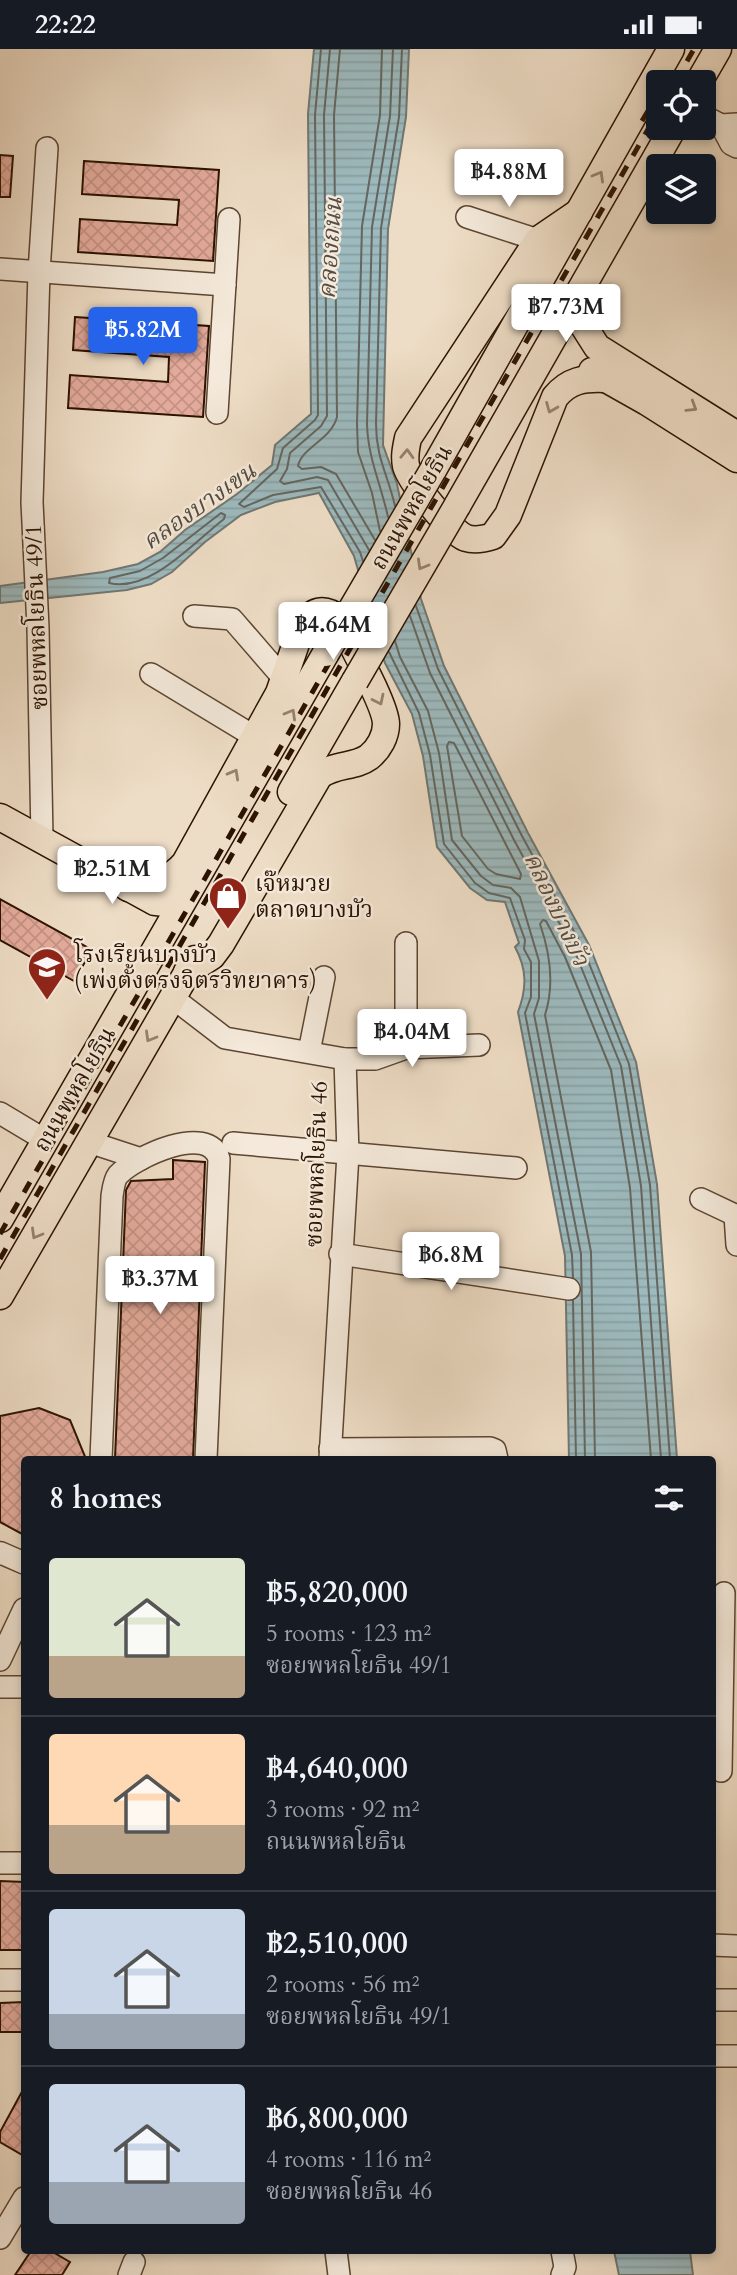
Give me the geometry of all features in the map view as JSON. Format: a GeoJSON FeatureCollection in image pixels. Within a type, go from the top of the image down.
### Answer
{"type":"FeatureCollection","features":[{"type":"Feature","properties":{"kind":"main road","name":"ถนนพหลโยธิน"},"geometry":{"type":"LineString","coordinates":[[0,1219],[433,470],[671,49]]}},
{"type":"Feature","properties":{"kind":"main road"},"geometry":{"type":"LineString","coordinates":[[706,70],[718,49]]}},
{"type":"Feature","properties":{"kind":"main road","name":"ถนนพหลโยธิน"},"geometry":{"type":"LineString","coordinates":[[0,1296],[517,403],[666,140]]}},
{"type":"Feature","properties":{"kind":"main road"},"geometry":{"type":"LineString","coordinates":[[579,212],[538,240],[408,438],[405,453],[412,478],[458,534],[468,539],[481,539],[493,536],[500,529],[555,397],[563,387],[592,369]]}},
{"type":"Feature","properties":{"kind":"main road"},"geometry":{"type":"LineString","coordinates":[[575,299],[592,369]]}},
{"type":"Feature","properties":{"kind":"main road"},"geometry":{"type":"LineString","coordinates":[[517,403],[555,372],[565,368],[592,369],[652,394],[737,435]]}},
{"type":"Feature","properties":{"kind":"main road"},"geometry":{"type":"LineString","coordinates":[[652,394],[737,459]]}},
{"type":"Feature","properties":{"kind":"main road"},"geometry":{"type":"LineString","coordinates":[[128,888],[163,881],[176,874],[185,863],[284,679],[302,626],[316,611],[326,610],[333,614],[339,619],[384,712],[385,734],[368,758],[336,766],[319,776],[221,944],[206,961],[187,972]]}},
{"type":"Feature","properties":{"kind":"main road"},"geometry":{"type":"LineString","coordinates":[[7,829],[155,902],[165,904],[185,897]]}},
{"type":"Feature","properties":{"kind":"main road"},"geometry":{"type":"LineString","coordinates":[[38,845],[147,918],[154,936],[151,955]]}},
{"type":"Feature","properties":{"kind":"street"},"geometry":{"type":"LineString","coordinates":[[721,122],[731,144],[737,147]]}},
{"type":"Feature","properties":{"kind":"street","name":"ซอยพหลโยธิน 49/1"},"geometry":{"type":"LineString","coordinates":[[38,845],[38,628],[32,490],[39,272],[47,148]]}},
{"type":"Feature","properties":{"kind":"street"},"geometry":{"type":"LineString","coordinates":[[467,217],[538,240]]}},
{"type":"Feature","properties":{"kind":"street"},"geometry":{"type":"LineString","coordinates":[[217,412],[229,219]]}},
{"type":"Feature","properties":{"kind":"street"},"geometry":{"type":"LineString","coordinates":[[0,269],[225,285]]}},
{"type":"Feature","properties":{"kind":"street"},"geometry":{"type":"LineString","coordinates":[[194,616],[232,619],[284,679]]}},
{"type":"Feature","properties":{"kind":"street"},"geometry":{"type":"LineString","coordinates":[[151,674],[255,737]]}},
{"type":"Feature","properties":{"kind":"street"},"geometry":{"type":"LineString","coordinates":[[406,943],[406,1048]]}},
{"type":"Feature","properties":{"kind":"street"},"geometry":{"type":"LineString","coordinates":[[309,1052],[324,977]]}},
{"type":"Feature","properties":{"kind":"street","name":"ซอยพหลโยธิน 46"},"geometry":{"type":"LineString","coordinates":[[173,998],[225,1038],[345,1059],[348,1154],[330,1454]]}},
{"type":"Feature","properties":{"kind":"street"},"geometry":{"type":"LineString","coordinates":[[345,1059],[375,1059],[406,1048],[479,1045]]}},
{"type":"Feature","properties":{"kind":"street"},"geometry":{"type":"LineString","coordinates":[[0,1113],[44,1140]]}},
{"type":"Feature","properties":{"kind":"street"},"geometry":{"type":"LineString","coordinates":[[89,1142],[141,1159]]}},
{"type":"Feature","properties":{"kind":"street"},"geometry":{"type":"LineString","coordinates":[[101,1456],[112,1196],[116,1178],[141,1159],[172,1146],[195,1143],[209,1145],[216,1151],[219,1159],[206,1456]]}},
{"type":"Feature","properties":{"kind":"street"},"geometry":{"type":"LineString","coordinates":[[233,1143],[516,1168]]}},
{"type":"Feature","properties":{"kind":"street"},"geometry":{"type":"LineString","coordinates":[[701,1199],[736,1215],[737,1245]]}},
{"type":"Feature","properties":{"kind":"street"},"geometry":{"type":"LineString","coordinates":[[340,1254],[569,1289]]}},
{"type":"Feature","properties":{"kind":"street"},"geometry":{"type":"LineString","coordinates":[[330,1454],[415,1454],[490,1448],[495,1450],[496,1456]]}},
{"type":"Feature","properties":{"kind":"street"},"geometry":{"type":"LineString","coordinates":[[0,1555],[1,1553],[21,1562]]}},
{"type":"Feature","properties":{"kind":"street"},"geometry":{"type":"LineString","coordinates":[[723,1771],[724,1593]]}},
{"type":"Feature","properties":{"kind":"street"},"geometry":{"type":"LineString","coordinates":[[0,1660],[21,1615]]}},
{"type":"Feature","properties":{"kind":"street"},"geometry":{"type":"LineString","coordinates":[[0,1687],[21,1687]]}},
{"type":"Feature","properties":{"kind":"street"},"geometry":{"type":"LineString","coordinates":[[0,1863],[21,1863]]}},
{"type":"Feature","properties":{"kind":"street"},"geometry":{"type":"LineString","coordinates":[[716,1945],[737,1945]]}},
{"type":"Feature","properties":{"kind":"street"},"geometry":{"type":"LineString","coordinates":[[0,1980],[21,1980]]}},
{"type":"Feature","properties":{"kind":"street"},"geometry":{"type":"LineString","coordinates":[[716,2000],[737,2000]]}},
{"type":"Feature","properties":{"kind":"street"},"geometry":{"type":"LineString","coordinates":[[716,2056],[737,2056]]}},
{"type":"Feature","properties":{"kind":"street"},"geometry":{"type":"LineString","coordinates":[[0,2238],[21,2203]]}},
{"type":"Feature","properties":{"kind":"street"},"geometry":{"type":"LineString","coordinates":[[336,2254],[339,2275]]}},
{"type":"Feature","properties":{"kind":"street"},"geometry":{"type":"LineString","coordinates":[[562,2275],[565,2267],[563,2254]]}},
{"type":"Feature","properties":{"kind":"water"},"geometry":{"type":"Polygon","coordinates":[[[314,49],[409,49],[406,117],[388,229],[383,445],[397,484],[421,599],[444,666],[528,833],[589,945],[636,1062],[657,1184],[677,1456],[569,1456],[565,1256],[518,1012],[524,979],[522,963],[515,947],[519,943],[505,902],[487,900],[470,888],[437,847],[423,756],[412,714],[385,663],[354,556],[319,493],[275,502],[241,515],[205,542],[172,572],[151,584],[127,590],[0,603],[0,586],[103,572],[138,564],[160,552],[272,465],[275,445],[311,414],[308,114],[314,49]]]}},
{"type":"Feature","properties":{"kind":"water"},"geometry":{"type":"Polygon","coordinates":[[[615,2254],[690,2254],[693,2275],[619,2275],[615,2254]]]}},
{"type":"Feature","properties":{"kind":"building"},"geometry":{"type":"Polygon","coordinates":[[[0,155],[13,156],[10,197],[0,197],[0,155]]]}},
{"type":"Feature","properties":{"kind":"building"},"geometry":{"type":"Polygon","coordinates":[[[84,161],[219,170],[213,261],[78,252],[80,219],[177,225],[179,200],[82,194],[84,161]]]}},
{"type":"Feature","properties":{"kind":"building"},"geometry":{"type":"Polygon","coordinates":[[[75,317],[209,326],[203,417],[68,408],[70,375],[168,382],[169,357],[73,350],[75,317]]]}},
{"type":"Feature","properties":{"kind":"building"},"geometry":{"type":"Polygon","coordinates":[[[0,899],[92,950],[74,981],[0,940],[0,899]]]}},
{"type":"Feature","properties":{"kind":"building"},"geometry":{"type":"Polygon","coordinates":[[[173,1160],[205,1162],[193,1456],[115,1456],[126,1190],[131,1181],[173,1179],[173,1160]]]}},
{"type":"Feature","properties":{"kind":"building"},"geometry":{"type":"Polygon","coordinates":[[[39,1408],[70,1420],[85,1456],[21,1456],[21,1533],[0,1522],[0,1416],[39,1408]]]}},
{"type":"Feature","properties":{"kind":"building"},"geometry":{"type":"Polygon","coordinates":[[[0,1881],[21,1882],[21,1950],[0,1950],[0,1881]]]}},
{"type":"Feature","properties":{"kind":"building"},"geometry":{"type":"Polygon","coordinates":[[[21,2002],[21,2032],[0,2032],[0,2003],[21,2002]]]}},
{"type":"Feature","properties":{"kind":"building"},"geometry":{"type":"Polygon","coordinates":[[[21,2094],[21,2154],[0,2142],[0,2132],[21,2094]]]}},
{"type":"Feature","properties":{"kind":"building"},"geometry":{"type":"Polygon","coordinates":[[[29,2254],[56,2254],[70,2262],[62,2275],[15,2275],[29,2254]]]}},
{"type":"Feature","properties":{"kind":"railway"},"geometry":{"type":"LineString","coordinates":[[682,70],[694,49]]}},
{"type":"Feature","properties":{"kind":"railway"},"geometry":{"type":"LineString","coordinates":[[642,121],[646,114]]}},
{"type":"Feature","properties":{"kind":"railway"},"geometry":{"type":"LineString","coordinates":[[0,1259],[646,133]]}},
{"type":"Feature","properties":{"kind":"railway"},"geometry":{"type":"LineString","coordinates":[[0,1234],[430,488]]}},
{"type":"Feature","properties":{"kind":"place","name":"เจ๊หมวย ตลาดบางบัว"},"geometry":{"type":"Point","coordinates":[228,930]}},
{"type":"Feature","properties":{"kind":"place","name":"โรงเรียนบางบัว (เพ่งตั้งตรงจิตรวิทยาคาร)"},"geometry":{"type":"Point","coordinates":[47,1001]}},
{"type":"Feature","properties":{"kind":"water label","name":"คลองถนน"},"geometry":{"type":"Point","coordinates":[330,248]}},
{"type":"Feature","properties":{"kind":"water label","name":"คลองบางเขน"},"geometry":{"type":"Point","coordinates":[199,506]}},
{"type":"Feature","properties":{"kind":"water label","name":"คลองบางบัว"},"geometry":{"type":"Point","coordinates":[557,909]}}]}
